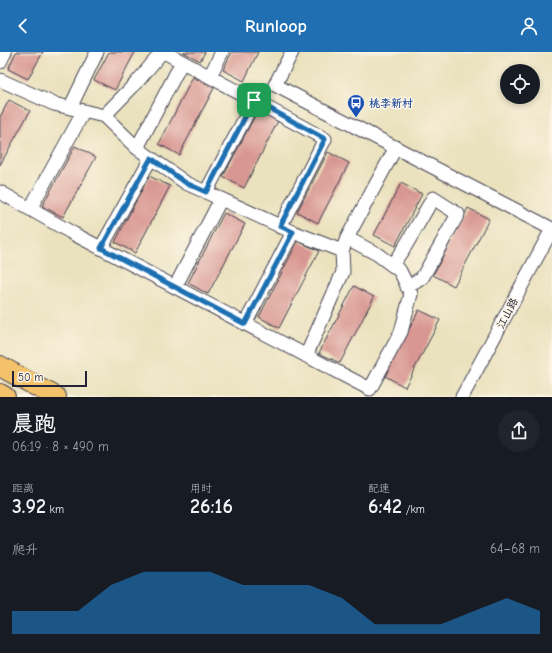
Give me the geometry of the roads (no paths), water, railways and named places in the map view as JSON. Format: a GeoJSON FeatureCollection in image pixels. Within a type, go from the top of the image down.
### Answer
{"type":"FeatureCollection","features":[{"type":"Feature","properties":{"kind":"highway"},"geometry":{"type":"LineString","coordinates":[[0,366],[56,397]]}},
{"type":"Feature","properties":{"kind":"highway"},"geometry":{"type":"LineString","coordinates":[[0,394],[6,397]]}},
{"type":"Feature","properties":{"kind":"street"},"geometry":{"type":"LineString","coordinates":[[0,62],[5,52]]}},
{"type":"Feature","properties":{"kind":"street"},"geometry":{"type":"LineString","coordinates":[[70,108],[97,52]]}},
{"type":"Feature","properties":{"kind":"street"},"geometry":{"type":"LineString","coordinates":[[104,116],[137,82],[163,52],[325,139],[280,226]]}},
{"type":"Feature","properties":{"kind":"street"},"geometry":{"type":"LineString","coordinates":[[210,76],[222,52]]}},
{"type":"Feature","properties":{"kind":"street"},"geometry":{"type":"LineString","coordinates":[[292,52],[275,85],[552,229]]}},
{"type":"Feature","properties":{"kind":"street"},"geometry":{"type":"LineString","coordinates":[[136,148],[182,62]]}},
{"type":"Feature","properties":{"kind":"street"},"geometry":{"type":"LineString","coordinates":[[2,85],[54,104],[104,116],[136,148],[186,183],[293,232],[342,251]]}},
{"type":"Feature","properties":{"kind":"street"},"geometry":{"type":"LineString","coordinates":[[206,192],[254,100]]}},
{"type":"Feature","properties":{"kind":"street"},"geometry":{"type":"LineString","coordinates":[[30,209],[84,111]]}},
{"type":"Feature","properties":{"kind":"street"},"geometry":{"type":"LineString","coordinates":[[306,356],[343,272],[342,251],[347,238],[396,148]]}},
{"type":"Feature","properties":{"kind":"street"},"geometry":{"type":"LineString","coordinates":[[101,248],[151,158]]}},
{"type":"Feature","properties":{"kind":"street"},"geometry":{"type":"LineString","coordinates":[[0,192],[174,287],[370,389],[401,332],[410,294],[400,271],[376,254],[347,238]]}},
{"type":"Feature","properties":{"kind":"street"},"geometry":{"type":"LineString","coordinates":[[392,265],[406,245],[432,198],[458,214],[422,278],[407,287]]}},
{"type":"Feature","properties":{"kind":"street"},"geometry":{"type":"LineString","coordinates":[[174,287],[220,199]]}},
{"type":"Feature","properties":{"kind":"street","name":"江山路"},"geometry":{"type":"LineString","coordinates":[[462,397],[552,229]]}},
{"type":"Feature","properties":{"kind":"street"},"geometry":{"type":"LineString","coordinates":[[245,324],[293,232]]}},
{"type":"Feature","properties":{"kind":"place","name":"桃李新村"},"geometry":{"type":"Point","coordinates":[356,118]}}]}
